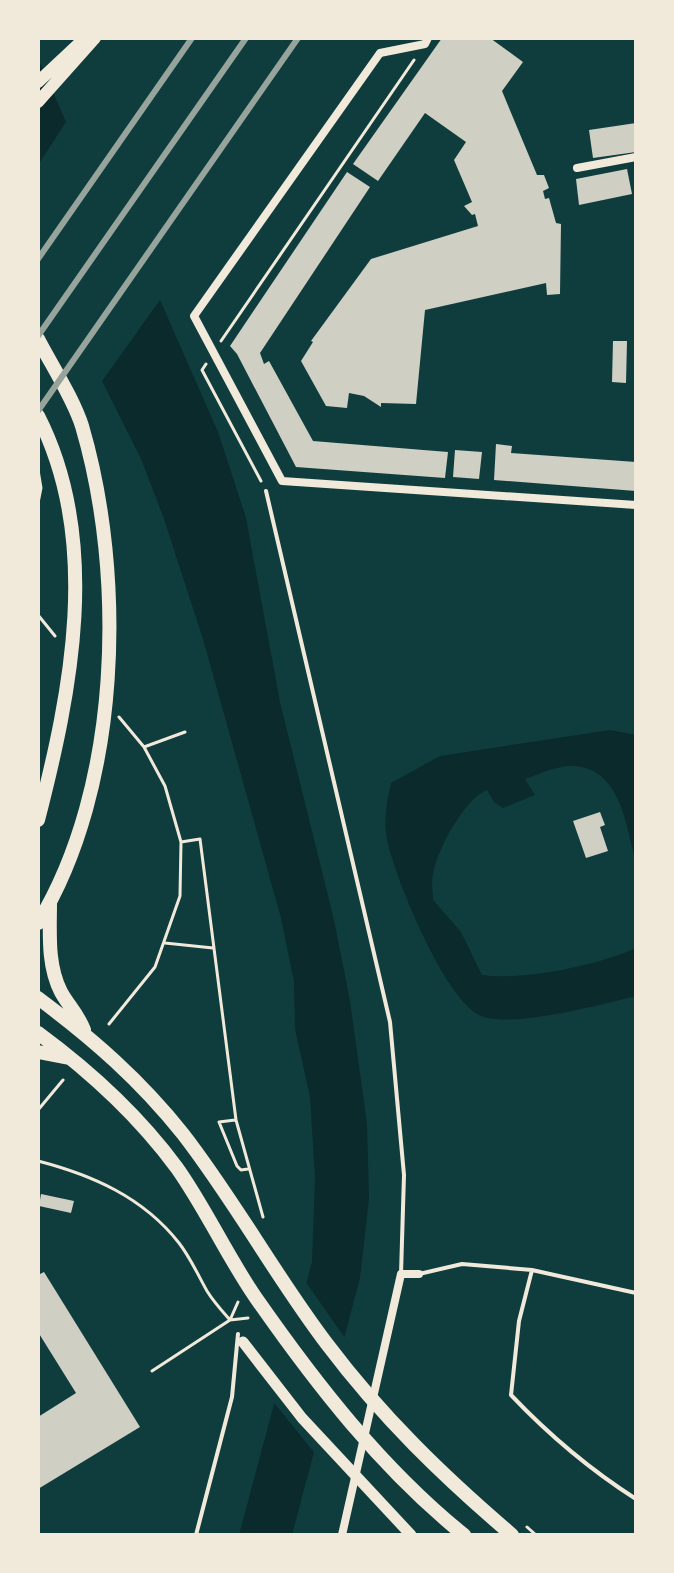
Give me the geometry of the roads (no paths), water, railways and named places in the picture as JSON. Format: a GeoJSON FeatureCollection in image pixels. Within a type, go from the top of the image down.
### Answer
{"type":"FeatureCollection","features":[{"type":"Feature","properties":{"kind":"main road"},"geometry":{"type":"LineString","coordinates":[[38,102],[85,38]]}},
{"type":"Feature","properties":{"kind":"main road"},"geometry":{"type":"LineString","coordinates":[[38,82],[58,72],[95,38]]}},
{"type":"Feature","properties":{"kind":"main road"},"geometry":{"type":"LineString","coordinates":[[38,339],[81,424],[98,496],[109,607],[108,678],[97,765],[75,842],[38,923]]}},
{"type":"Feature","properties":{"kind":"main road"},"geometry":{"type":"LineString","coordinates":[[38,416],[63,485],[75,559],[75,617],[61,732],[38,820]]}},
{"type":"Feature","properties":{"kind":"main road"},"geometry":{"type":"LineString","coordinates":[[50,902],[53,966],[61,992],[76,1010],[86,1033]]}},
{"type":"Feature","properties":{"kind":"main road"},"geometry":{"type":"LineString","coordinates":[[38,998],[86,1033],[124,1067],[183,1134],[327,1343],[401,1434],[450,1482],[512,1535]]}},
{"type":"Feature","properties":{"kind":"main road"},"geometry":{"type":"LineString","coordinates":[[38,1033],[115,1096],[146,1129],[178,1170],[255,1296],[316,1380],[391,1471],[464,1535]]}},
{"type":"Feature","properties":{"kind":"main road"},"geometry":{"type":"LineString","coordinates":[[38,1052],[73,1059]]}},
{"type":"Feature","properties":{"kind":"street"},"geometry":{"type":"LineString","coordinates":[[427,41],[380,53],[194,316],[282,481],[636,505]]}},
{"type":"Feature","properties":{"kind":"street"},"geometry":{"type":"LineString","coordinates":[[577,168],[636,157]]}},
{"type":"Feature","properties":{"kind":"street"},"geometry":{"type":"LineString","coordinates":[[342,1535],[401,1274],[419,1274]]}},
{"type":"Feature","properties":{"kind":"street"},"geometry":{"type":"LineString","coordinates":[[240,1338],[302,1418],[411,1535]]}},
{"type":"Feature","properties":{"kind":"lane"},"geometry":{"type":"LineString","coordinates":[[266,491],[390,1022],[404,1175],[401,1274]]}},
{"type":"Feature","properties":{"kind":"lane"},"geometry":{"type":"LineString","coordinates":[[419,1274],[462,1264],[532,1270],[636,1293]]}},
{"type":"Feature","properties":{"kind":"lane"},"geometry":{"type":"LineString","coordinates":[[532,1270],[519,1321],[511,1395],[540,1426],[597,1474],[636,1499]]}},
{"type":"Feature","properties":{"kind":"lane"},"geometry":{"type":"LineString","coordinates":[[196,1535],[232,1397],[240,1338]]}},
{"type":"Feature","properties":{"kind":"water"},"geometry":{"type":"Polygon","coordinates":[[[38,58],[66,122],[38,165],[38,58]]]}},
{"type":"Feature","properties":{"kind":"water"},"geometry":{"type":"Polygon","coordinates":[[[160,300],[218,432],[246,518],[280,702],[334,920],[350,1001],[367,1124],[369,1199],[360,1278],[292,1535],[239,1535],[312,1262],[315,1177],[310,1097],[295,1029],[294,982],[281,918],[203,639],[141,459],[102,381],[160,300]]]}},
{"type":"Feature","properties":{"kind":"water"},"geometry":{"type":"Polygon","coordinates":[[[610,730],[636,735],[636,862],[619,801],[611,788],[602,777],[589,769],[561,767],[525,779],[535,795],[503,808],[494,802],[487,790],[469,804],[440,852],[432,877],[433,900],[461,932],[482,975],[539,974],[602,960],[636,948],[636,996],[532,1018],[492,1019],[479,1015],[465,1004],[437,963],[401,884],[386,829],[391,783],[440,756],[610,730]]]}},
{"type":"Feature","properties":{"kind":"railway"},"geometry":{"type":"LineString","coordinates":[[38,259],[192,38]]}},
{"type":"Feature","properties":{"kind":"railway"},"geometry":{"type":"LineString","coordinates":[[38,336],[246,38]]}},
{"type":"Feature","properties":{"kind":"railway"},"geometry":{"type":"LineString","coordinates":[[38,411],[298,38]]}}]}
